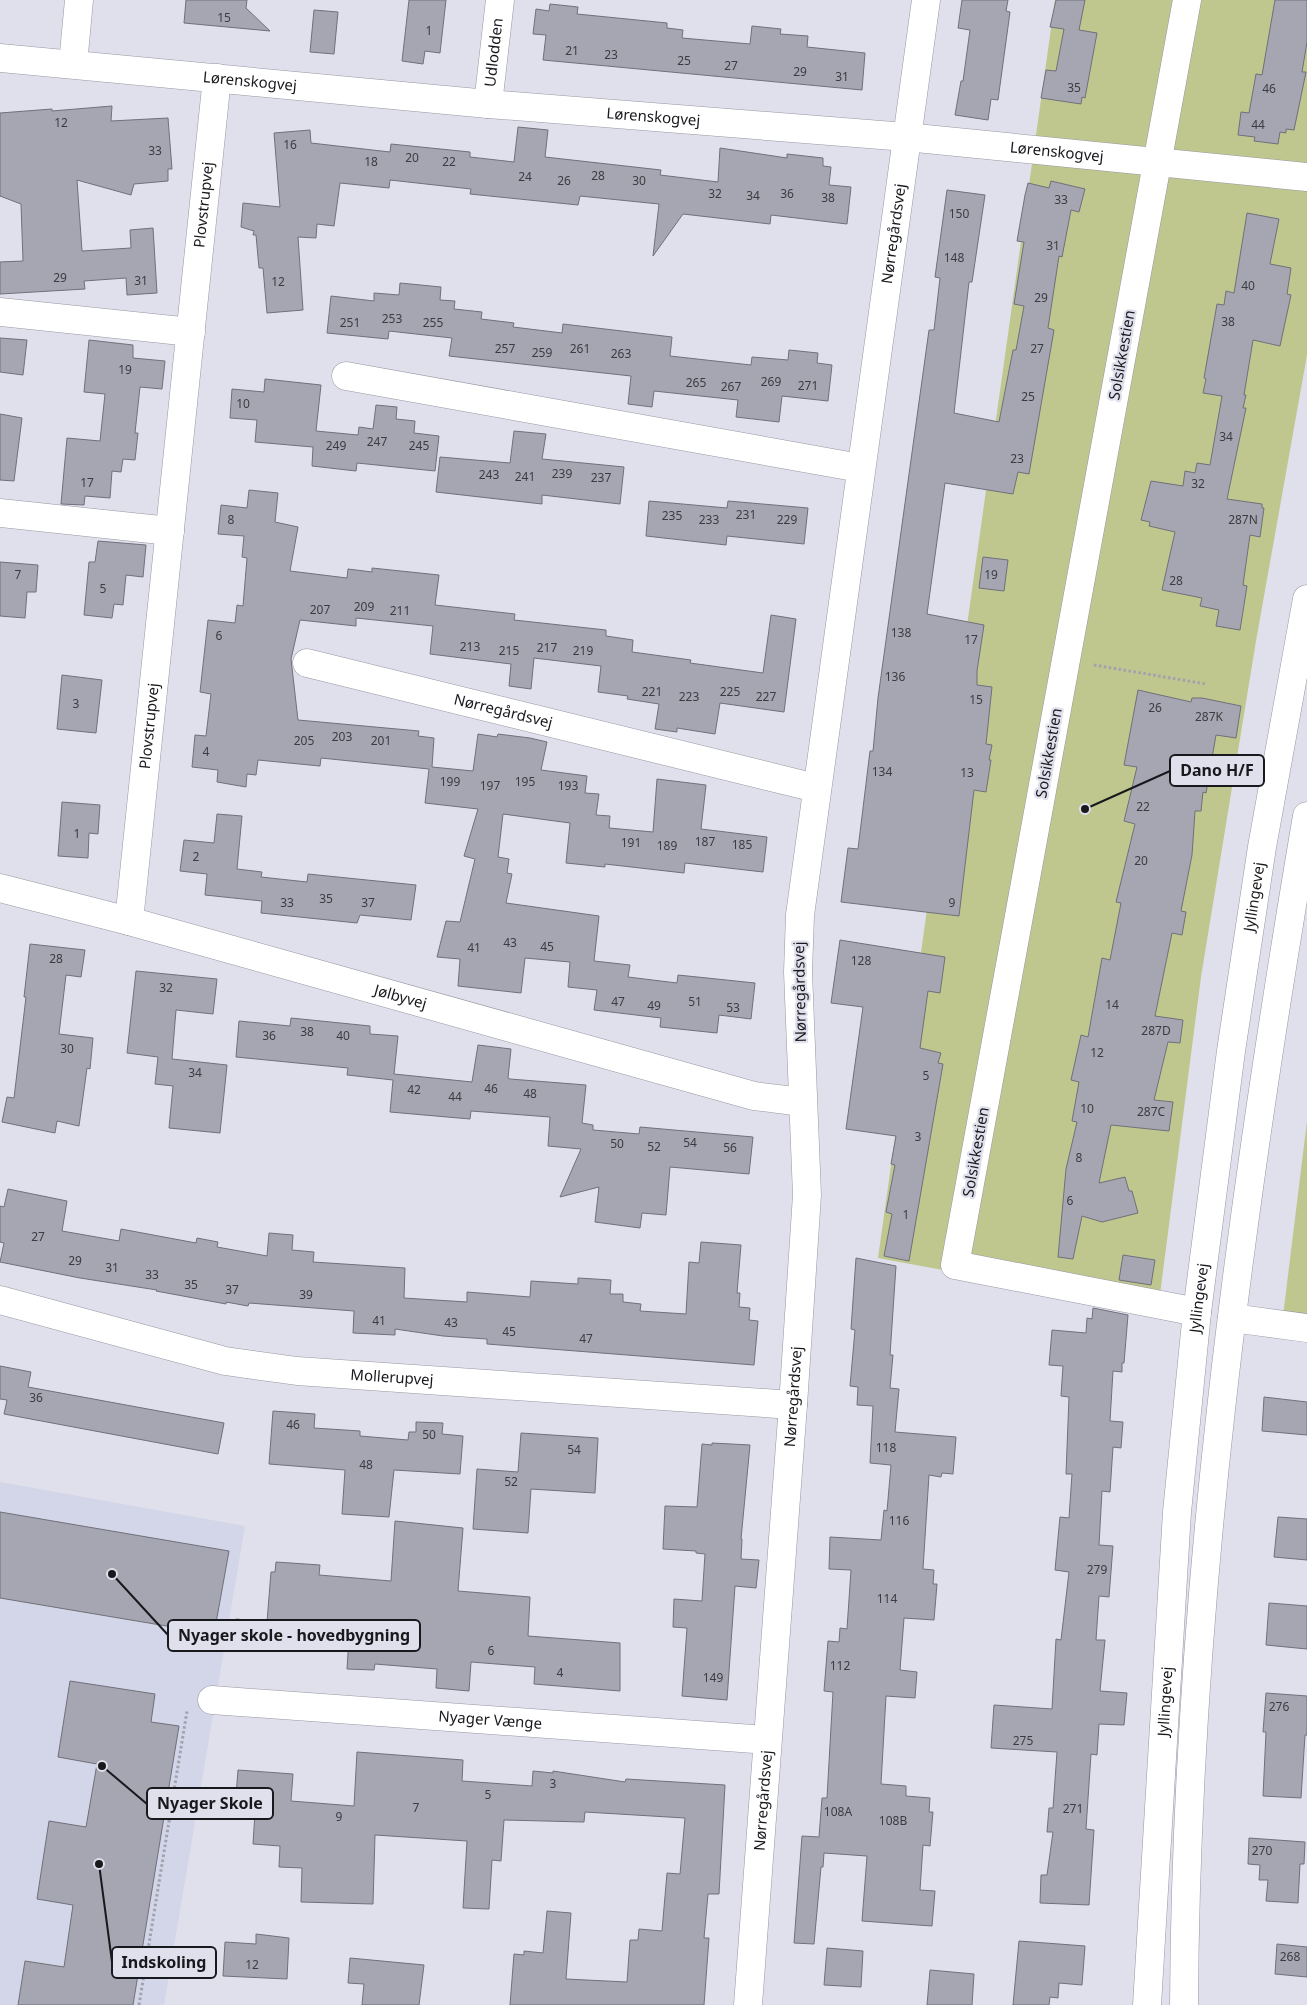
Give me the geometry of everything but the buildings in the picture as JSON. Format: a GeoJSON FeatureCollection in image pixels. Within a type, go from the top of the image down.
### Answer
{"type":"FeatureCollection","features":[{"type":"Feature","properties":{"kind":"street"},"geometry":{"type":"LineString","coordinates":[[73,64],[79,0]]}},
{"type":"Feature","properties":{"kind":"street","name":"Udlodden"},"geometry":{"type":"LineString","coordinates":[[488,104],[500,0]]}},
{"type":"Feature","properties":{"kind":"street","name":"Nørregårdsvej"},"geometry":{"type":"LineString","coordinates":[[748,2005],[794,1405],[807,1195],[798,972],[800,915],[860,468],[926,0]]}},
{"type":"Feature","properties":{"kind":"street","name":"Solsikkestien"},"geometry":{"type":"LineString","coordinates":[[1187,0],[955,1265],[1197,1312]]}},
{"type":"Feature","properties":{"kind":"street","name":"Lørenskogvej"},"geometry":{"type":"LineString","coordinates":[[0,58],[488,104],[906,136],[1307,177]]}},
{"type":"Feature","properties":{"kind":"street","name":"Plovstrupvej"},"geometry":{"type":"LineString","coordinates":[[129,920],[217,78]]}},
{"type":"Feature","properties":{"kind":"street"},"geometry":{"type":"LineString","coordinates":[[0,312],[191,332]]}},
{"type":"Feature","properties":{"kind":"street"},"geometry":{"type":"LineString","coordinates":[[346,376],[860,468]]}},
{"type":"Feature","properties":{"kind":"street"},"geometry":{"type":"LineString","coordinates":[[0,513],[170,531]]}},
{"type":"Feature","properties":{"kind":"street","name":"Jyllingevej"},"geometry":{"type":"LineString","coordinates":[[1147,2005],[1177,1512],[1197,1312],[1231,1051],[1256,886],[1307,598]]}},
{"type":"Feature","properties":{"kind":"street","name":"Nørregårdsvej"},"geometry":{"type":"LineString","coordinates":[[307,663],[816,788]]}},
{"type":"Feature","properties":{"kind":"street","name":"Jyllingevej"},"geometry":{"type":"LineString","coordinates":[[1184,2005],[1184,1908],[1196,1690],[1214,1472],[1232,1318],[1278,984],[1307,816]]}},
{"type":"Feature","properties":{"kind":"street","name":"Jølbyvej"},"geometry":{"type":"LineString","coordinates":[[0,888],[129,920],[754,1096],[802,1102]]}},
{"type":"Feature","properties":{"kind":"street","name":"Mollerupvej"},"geometry":{"type":"LineString","coordinates":[[0,1300],[225,1361],[297,1371],[794,1405]]}},
{"type":"Feature","properties":{"kind":"street"},"geometry":{"type":"LineString","coordinates":[[1232,1318],[1307,1328]]}},
{"type":"Feature","properties":{"kind":"street","name":"Nyager Vænge"},"geometry":{"type":"LineString","coordinates":[[212,1700],[767,1740]]}},
{"type":"Feature","properties":{"kind":"path"},"geometry":{"type":"LineString","coordinates":[[1066,660],[1206,684]]}},
{"type":"Feature","properties":{"kind":"path"},"geometry":{"type":"LineString","coordinates":[[139,2005],[188,1702],[212,1700]]}},
{"type":"Feature","properties":{"kind":"shaded area"},"geometry":{"type":"Polygon","coordinates":[[[0,1482],[245,1526],[164,2005],[0,2005],[0,1482]]]}},
{"type":"Feature","properties":{"kind":"green space"},"geometry":{"type":"Polygon","coordinates":[[[1055,0],[1307,0],[1307,355],[1256,641],[1201,977],[1158,1310],[878,1258],[1055,0]]]}},
{"type":"Feature","properties":{"kind":"green space"},"geometry":{"type":"Polygon","coordinates":[[[1307,1121],[1307,1337],[1281,1332],[1307,1121]]]}},
{"type":"Feature","properties":{"kind":"place","name":"Dano H/F"},"geometry":{"type":"Point","coordinates":[1085,809]}},
{"type":"Feature","properties":{"kind":"place","name":"Nyager skole - hovedbygning"},"geometry":{"type":"Point","coordinates":[112,1574]}},
{"type":"Feature","properties":{"kind":"place","name":"Nyager Skole"},"geometry":{"type":"Point","coordinates":[102,1766]}},
{"type":"Feature","properties":{"kind":"place","name":"Indskoling"},"geometry":{"type":"Point","coordinates":[99,1864]}}]}
